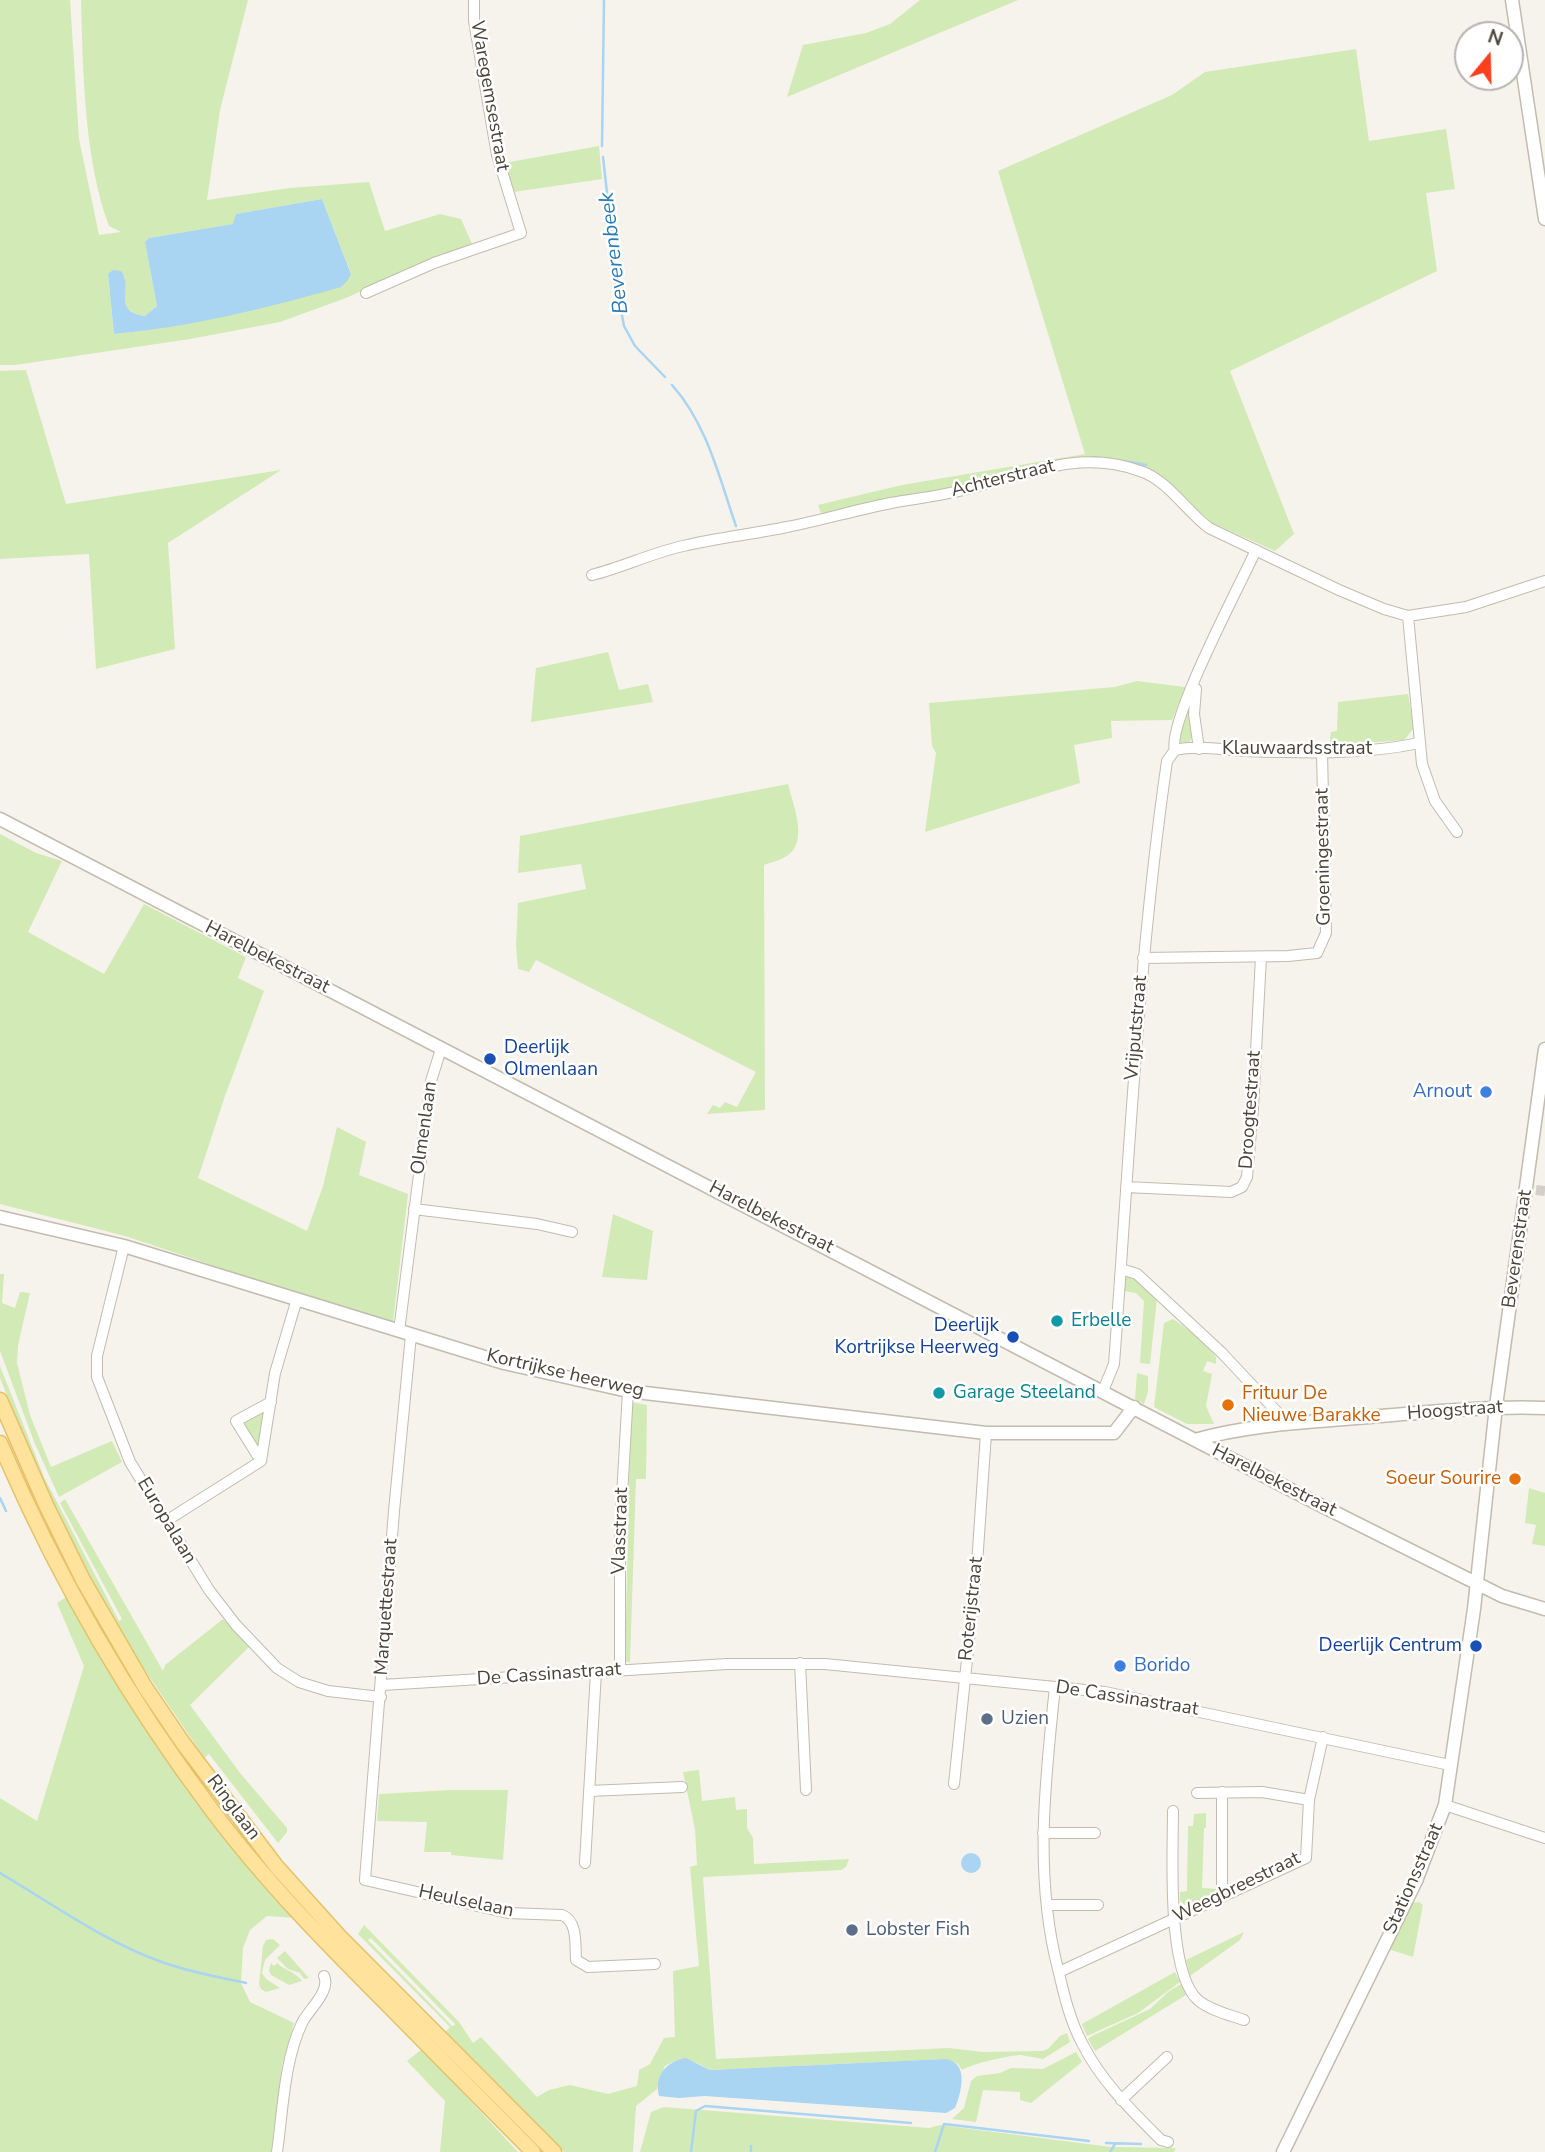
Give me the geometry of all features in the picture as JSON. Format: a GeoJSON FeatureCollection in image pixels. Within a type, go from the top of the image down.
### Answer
{"type":"FeatureCollection","features":[{"type":"Feature","properties":{"kind":"main road","name":"Ringlaan"},"geometry":{"type":"LineString","coordinates":[[0,1400],[34,1481],[83,1580],[145,1687],[183,1743],[276,1866],[339,1936],[554,2152]]}},
{"type":"Feature","properties":{"kind":"main road","name":"Ringlaan"},"geometry":{"type":"LineString","coordinates":[[0,1443],[45,1543],[85,1616],[124,1682],[215,1814],[318,1933],[533,2152]]}},
{"type":"Feature","properties":{"kind":"street","name":"Waregemsestraat"},"geometry":{"type":"LineString","coordinates":[[366,293],[434,263],[521,233],[497,155],[474,21],[474,0]]}},
{"type":"Feature","properties":{"kind":"street"},"geometry":{"type":"LineString","coordinates":[[1512,0],[1545,219]]}},
{"type":"Feature","properties":{"kind":"street","name":"Achterstraat"},"geometry":{"type":"LineString","coordinates":[[592,575],[691,544],[805,524],[891,503],[975,488],[1056,464],[1081,462],[1119,466],[1149,474],[1192,516],[1209,528],[1384,609],[1408,615],[1466,607],[1545,581]]}},
{"type":"Feature","properties":{"kind":"street","name":"Vrijputstraat"},"geometry":{"type":"LineString","coordinates":[[1103,1391],[1114,1364],[1143,958],[1167,761],[1175,750],[1172,743],[1177,726],[1199,671],[1256,550]]}},
{"type":"Feature","properties":{"kind":"street"},"geometry":{"type":"LineString","coordinates":[[1408,615],[1419,743],[1429,789],[1457,832]]}},
{"type":"Feature","properties":{"kind":"street","name":"Vrijputstraat"},"geometry":{"type":"LineString","coordinates":[[1199,671],[1195,714],[1199,749]]}},
{"type":"Feature","properties":{"kind":"street","name":"Klauwaardsstraat"},"geometry":{"type":"LineString","coordinates":[[1175,750],[1322,752],[1403,747],[1419,743]]}},
{"type":"Feature","properties":{"kind":"street","name":"Groeningestraat"},"geometry":{"type":"LineString","coordinates":[[1143,958],[1307,956],[1317,953],[1326,933],[1322,752]]}},
{"type":"Feature","properties":{"kind":"street","name":"Harelbekestraat"},"geometry":{"type":"LineString","coordinates":[[0,819],[1477,1585],[1508,1599],[1545,1609]]}},
{"type":"Feature","properties":{"kind":"street","name":"Droogtestraat"},"geometry":{"type":"LineString","coordinates":[[1126,1187],[1231,1192],[1242,1187],[1247,1177],[1253,1108],[1261,957]]}},
{"type":"Feature","properties":{"kind":"street","name":"Olmenlaan"},"geometry":{"type":"LineString","coordinates":[[405,1333],[414,1209],[431,1081],[441,1049]]}},
{"type":"Feature","properties":{"kind":"street","name":"Beverenstraat"},"geometry":{"type":"LineString","coordinates":[[1477,1585],[1496,1406],[1531,1189],[1545,1049]]}},
{"type":"Feature","properties":{"kind":"street"},"geometry":{"type":"LineString","coordinates":[[414,1209],[537,1224],[572,1231]]}},
{"type":"Feature","properties":{"kind":"street","name":"Kortrijkse heerweg"},"geometry":{"type":"LineString","coordinates":[[0,1217],[124,1246],[504,1363],[628,1391],[812,1415],[986,1433],[1114,1433],[1134,1407]]}},
{"type":"Feature","properties":{"kind":"street","name":"Europalaan"},"geometry":{"type":"LineString","coordinates":[[124,1246],[97,1356],[97,1377],[130,1462],[208,1590],[236,1625],[277,1668],[299,1682],[328,1691],[381,1697]]}},
{"type":"Feature","properties":{"kind":"street"},"geometry":{"type":"LineString","coordinates":[[1121,1269],[1138,1274],[1222,1353],[1279,1414],[1281,1424]]}},
{"type":"Feature","properties":{"kind":"street"},"geometry":{"type":"LineString","coordinates":[[166,1521],[261,1461],[275,1373],[296,1299]]}},
{"type":"Feature","properties":{"kind":"street","name":"Marquettestraat"},"geometry":{"type":"LineString","coordinates":[[365,1880],[382,1685],[405,1333]]}},
{"type":"Feature","properties":{"kind":"street","name":"Vlasstraat"},"geometry":{"type":"LineString","coordinates":[[620,1670],[620,1531],[628,1391]]}},
{"type":"Feature","properties":{"kind":"street"},"geometry":{"type":"LineString","coordinates":[[261,1461],[236,1421],[271,1402]]}},
{"type":"Feature","properties":{"kind":"street","name":"Hoogstraat"},"geometry":{"type":"LineString","coordinates":[[1195,1440],[1281,1424],[1496,1406],[1545,1408]]}},
{"type":"Feature","properties":{"kind":"street","name":"Roterijstraat"},"geometry":{"type":"LineString","coordinates":[[954,1784],[977,1564],[986,1433]]}},
{"type":"Feature","properties":{"kind":"street","name":"Stationsstraat"},"geometry":{"type":"LineString","coordinates":[[1283,2152],[1416,1881],[1445,1805],[1477,1585]]}},
{"type":"Feature","properties":{"kind":"street"},"geometry":{"type":"LineString","coordinates":[[800,1663],[806,1790]]}},
{"type":"Feature","properties":{"kind":"street","name":"De Cassinastraat"},"geometry":{"type":"LineString","coordinates":[[382,1685],[620,1670],[800,1663],[1105,1692],[1450,1765]]}},
{"type":"Feature","properties":{"kind":"street"},"geometry":{"type":"LineString","coordinates":[[584,1863],[596,1672]]}},
{"type":"Feature","properties":{"kind":"street"},"geometry":{"type":"LineString","coordinates":[[1055,1687],[1043,1833],[1048,1905],[1064,1999],[1081,2042],[1105,2081],[1161,2140],[1168,2142]]}},
{"type":"Feature","properties":{"kind":"street","name":"Weegbreestraat"},"geometry":{"type":"LineString","coordinates":[[1059,1972],[1306,1858],[1309,1800],[1324,1737]]}},
{"type":"Feature","properties":{"kind":"street"},"geometry":{"type":"LineString","coordinates":[[589,1791],[681,1787]]}},
{"type":"Feature","properties":{"kind":"street"},"geometry":{"type":"LineString","coordinates":[[1222,1792],[1222,1884],[1226,1895]]}},
{"type":"Feature","properties":{"kind":"street"},"geometry":{"type":"LineString","coordinates":[[1197,1793],[1269,1792],[1309,1800]]}},
{"type":"Feature","properties":{"kind":"street"},"geometry":{"type":"LineString","coordinates":[[1445,1805],[1545,1838]]}},
{"type":"Feature","properties":{"kind":"street"},"geometry":{"type":"LineString","coordinates":[[1173,1811],[1174,1918],[1186,1981],[1197,1999],[1209,2007],[1244,2020]]}},
{"type":"Feature","properties":{"kind":"street"},"geometry":{"type":"LineString","coordinates":[[1043,1833],[1095,1833]]}},
{"type":"Feature","properties":{"kind":"street","name":"Heulselaan"},"geometry":{"type":"LineString","coordinates":[[365,1880],[508,1913],[569,1917],[573,1923],[576,1960],[588,1967],[655,1964]]}},
{"type":"Feature","properties":{"kind":"street"},"geometry":{"type":"LineString","coordinates":[[1048,1905],[1098,1905]]}},
{"type":"Feature","properties":{"kind":"street"},"geometry":{"type":"LineString","coordinates":[[277,2152],[294,2046],[307,2013],[325,1989],[327,1981],[324,1976]]}},
{"type":"Feature","properties":{"kind":"street"},"geometry":{"type":"LineString","coordinates":[[1121,2100],[1167,2057]]}},
{"type":"Feature","properties":{"kind":"green space"},"geometry":{"type":"Polygon","coordinates":[[[0,0],[70,0],[79,139],[99,235],[121,232],[109,226],[94,172],[86,114],[81,0],[248,0],[220,110],[207,200],[290,188],[369,182],[385,231],[440,214],[461,219],[473,246],[280,322],[190,339],[0,365],[0,0]],[[322,199],[236,214],[234,224],[149,238],[145,242],[157,306],[145,316],[127,307],[124,297],[125,277],[113,270],[108,275],[114,334],[204,318],[351,273],[322,199]]]}},
{"type":"Feature","properties":{"kind":"green space"},"geometry":{"type":"Polygon","coordinates":[[[920,0],[1018,0],[787,97],[803,45],[866,33],[890,24],[920,0]]]}},
{"type":"Feature","properties":{"kind":"green space"},"geometry":{"type":"Polygon","coordinates":[[[1356,49],[1369,141],[1446,129],[1455,189],[1426,193],[1437,271],[1230,371],[1294,534],[1275,551],[1212,523],[1152,472],[1136,465],[1087,457],[1054,462],[969,485],[822,516],[818,505],[902,485],[1085,454],[998,171],[1172,95],[1205,72],[1356,49]]]}},
{"type":"Feature","properties":{"kind":"green space"},"geometry":{"type":"Polygon","coordinates":[[[599,146],[602,179],[514,192],[504,163],[599,146]]]}},
{"type":"Feature","properties":{"kind":"green space"},"geometry":{"type":"Polygon","coordinates":[[[26,370],[66,504],[281,470],[168,543],[175,649],[96,669],[89,554],[0,559],[0,371],[26,370]]]}},
{"type":"Feature","properties":{"kind":"green space"},"geometry":{"type":"Polygon","coordinates":[[[608,652],[619,690],[648,684],[653,702],[531,722],[536,668],[608,652]]]}},
{"type":"Feature","properties":{"kind":"green space"},"geometry":{"type":"Polygon","coordinates":[[[1137,681],[1185,687],[1172,720],[1111,721],[1112,738],[1074,745],[1080,783],[925,832],[936,753],[932,746],[929,703],[1115,687],[1137,681]]]}},
{"type":"Feature","properties":{"kind":"green space"},"geometry":{"type":"Polygon","coordinates":[[[1408,694],[1414,728],[1404,740],[1329,746],[1331,732],[1337,731],[1338,702],[1408,694]]]}},
{"type":"Feature","properties":{"kind":"green space"},"geometry":{"type":"Polygon","coordinates":[[[1187,710],[1191,712],[1192,738],[1184,744],[1178,741],[1187,710]]]}},
{"type":"Feature","properties":{"kind":"green space"},"geometry":{"type":"Polygon","coordinates":[[[788,784],[798,824],[797,843],[793,851],[785,857],[764,865],[765,1110],[707,1114],[713,1105],[720,1108],[725,1102],[737,1107],[756,1072],[536,960],[529,972],[518,969],[518,903],[586,889],[581,864],[518,873],[520,836],[788,784]]]}},
{"type":"Feature","properties":{"kind":"green space"},"geometry":{"type":"Polygon","coordinates":[[[0,834],[36,853],[62,861],[28,932],[104,974],[144,904],[246,957],[238,978],[264,991],[198,1178],[307,1231],[323,1186],[337,1127],[366,1142],[359,1175],[408,1194],[393,1322],[125,1236],[0,1204],[0,834]]]}},
{"type":"Feature","properties":{"kind":"green space"},"geometry":{"type":"Polygon","coordinates":[[[613,1214],[653,1231],[647,1280],[602,1277],[613,1214]]]}},
{"type":"Feature","properties":{"kind":"green space"},"geometry":{"type":"Polygon","coordinates":[[[0,1274],[4,1274],[2,1303],[15,1308],[20,1292],[30,1293],[18,1345],[17,1363],[30,1415],[51,1467],[112,1441],[122,1462],[59,1497],[35,1444],[0,1351],[0,1274]]]}},
{"type":"Feature","properties":{"kind":"green space"},"geometry":{"type":"Polygon","coordinates":[[[1126,1276],[1135,1276],[1157,1298],[1150,1364],[1140,1363],[1144,1301],[1136,1293],[1124,1291],[1126,1276]]]}},
{"type":"Feature","properties":{"kind":"green space"},"geometry":{"type":"Polygon","coordinates":[[[1173,1319],[1200,1338],[1216,1357],[1216,1364],[1207,1361],[1203,1371],[1212,1374],[1206,1406],[1214,1424],[1187,1424],[1154,1407],[1164,1323],[1173,1319]]]}},
{"type":"Feature","properties":{"kind":"green space"},"geometry":{"type":"Polygon","coordinates":[[[0,1366],[44,1477],[119,1621],[122,1619],[60,1503],[65,1499],[163,1671],[165,1665],[223,1619],[249,1647],[190,1705],[240,1773],[287,1828],[278,1843],[209,1754],[204,1758],[137,1658],[99,1595],[82,1565],[39,1472],[0,1378],[0,1366]]]}},
{"type":"Feature","properties":{"kind":"green space"},"geometry":{"type":"Polygon","coordinates":[[[1137,1373],[1148,1376],[1148,1392],[1144,1404],[1135,1399],[1137,1373]]]}},
{"type":"Feature","properties":{"kind":"green space"},"geometry":{"type":"Polygon","coordinates":[[[631,1402],[647,1405],[646,1479],[636,1479],[630,1662],[625,1662],[631,1402]]]}},
{"type":"Feature","properties":{"kind":"green space"},"geometry":{"type":"Polygon","coordinates":[[[265,1409],[261,1448],[258,1448],[243,1421],[265,1409]]]}},
{"type":"Feature","properties":{"kind":"green space"},"geometry":{"type":"Polygon","coordinates":[[[1529,1488],[1545,1493],[1545,1546],[1532,1544],[1536,1525],[1525,1523],[1529,1488]]]}},
{"type":"Feature","properties":{"kind":"green space"},"geometry":{"type":"Polygon","coordinates":[[[68,1596],[80,1618],[297,1918],[267,1916],[250,1930],[243,1948],[241,1983],[250,2002],[294,2023],[282,2065],[271,2152],[0,2152],[0,1798],[37,1821],[84,1666],[57,1603],[68,1596]]]}},
{"type":"Feature","properties":{"kind":"green space"},"geometry":{"type":"Polygon","coordinates":[[[699,1770],[702,1801],[735,1797],[736,1810],[747,1809],[747,1828],[753,1838],[754,1864],[849,1859],[846,1867],[841,1870],[703,1877],[716,2059],[948,2048],[983,2052],[1042,2051],[1067,2033],[1070,2042],[1043,2059],[1016,2055],[962,2070],[958,2064],[945,2059],[710,2070],[693,2061],[677,2061],[665,2066],[657,2089],[636,2106],[633,2152],[564,2152],[444,2033],[450,2027],[358,1934],[364,1925],[459,2022],[473,2043],[481,2037],[537,2097],[549,2090],[570,2085],[608,2094],[637,2086],[639,2070],[650,2064],[664,2038],[675,2037],[673,1971],[699,1966],[690,1867],[697,1865],[695,1829],[683,1772],[699,1770]],[[371,1938],[368,1940],[452,2026],[455,2024],[371,1938]]]}},
{"type":"Feature","properties":{"kind":"green space"},"geometry":{"type":"Polygon","coordinates":[[[508,1790],[503,1860],[451,1855],[451,1852],[424,1852],[427,1822],[377,1821],[379,1794],[508,1790]]]}},
{"type":"Feature","properties":{"kind":"green space"},"geometry":{"type":"Polygon","coordinates":[[[1206,1813],[1202,1888],[1217,1889],[1218,1894],[1192,1906],[1183,1904],[1180,1900],[1180,1892],[1187,1891],[1188,1826],[1193,1826],[1194,1814],[1206,1813]]]}},
{"type":"Feature","properties":{"kind":"green space"},"geometry":{"type":"Polygon","coordinates":[[[1419,1902],[1423,1905],[1413,1957],[1388,1949],[1413,1903],[1419,1902]]]}},
{"type":"Feature","properties":{"kind":"green space"},"geometry":{"type":"Polygon","coordinates":[[[1244,1932],[1240,1940],[1190,1976],[1186,1960],[1244,1932]]]}},
{"type":"Feature","properties":{"kind":"green space"},"geometry":{"type":"Polygon","coordinates":[[[273,1939],[280,1945],[265,1960],[262,1973],[280,1988],[266,1992],[259,1984],[263,1946],[266,1940],[273,1939]]]}},
{"type":"Feature","properties":{"kind":"green space"},"geometry":{"type":"Polygon","coordinates":[[[285,1951],[309,1978],[304,1979],[300,1973],[288,1969],[277,1958],[285,1951]]]}},
{"type":"Feature","properties":{"kind":"green space"},"geometry":{"type":"Polygon","coordinates":[[[271,1963],[274,1966],[277,1963],[302,1981],[289,1985],[271,1975],[271,1963]]]}},
{"type":"Feature","properties":{"kind":"green space"},"geometry":{"type":"Polygon","coordinates":[[[1175,1972],[1180,1982],[1138,2013],[1087,2036],[1082,2024],[1175,1972]]]}},
{"type":"Feature","properties":{"kind":"green space"},"geometry":{"type":"Polygon","coordinates":[[[1181,1984],[1186,1995],[1095,2051],[1088,2039],[1150,2009],[1181,1984]]]}},
{"type":"Feature","properties":{"kind":"green space"},"geometry":{"type":"Polygon","coordinates":[[[422,2049],[518,2152],[440,2152],[445,2101],[407,2061],[422,2049]]]}},
{"type":"Feature","properties":{"kind":"green space"},"geometry":{"type":"Polygon","coordinates":[[[1076,2052],[1082,2062],[1031,2103],[1020,2100],[1020,2092],[983,2090],[976,2122],[952,2119],[964,2108],[971,2081],[977,2076],[1000,2073],[1011,2068],[1043,2069],[1076,2052]]]}},
{"type":"Feature","properties":{"kind":"green space"},"geometry":{"type":"Polygon","coordinates":[[[664,2107],[929,2128],[940,2125],[1111,2147],[1176,2148],[1174,2152],[640,2152],[651,2112],[664,2107]]]}},
{"type":"Feature","properties":{"kind":"water"},"geometry":{"type":"Polygon","coordinates":[[[322,199],[351,274],[341,287],[229,316],[114,334],[108,274],[113,270],[121,271],[124,278],[125,298],[129,309],[145,316],[157,306],[145,242],[149,238],[233,224],[236,214],[322,199]]]}},
{"type":"Feature","properties":{"kind":"water"},"geometry":{"type":"Polygon","coordinates":[[[971,1853],[978,1856],[981,1863],[978,1870],[971,1873],[964,1870],[961,1863],[964,1856],[971,1853]]]}},
{"type":"Feature","properties":{"kind":"water"},"geometry":{"type":"Polygon","coordinates":[[[686,2058],[710,2070],[945,2059],[958,2066],[962,2078],[955,2108],[946,2113],[705,2096],[659,2096],[658,2082],[664,2070],[673,2062],[686,2058]]]}},
{"type":"Feature","properties":{"kind":"waterway","name":"Beverenbeek"},"geometry":{"type":"LineString","coordinates":[[602,146],[604,0]]}},
{"type":"Feature","properties":{"kind":"waterway","name":"Beverenbeek"},"geometry":{"type":"LineString","coordinates":[[603,157],[624,326],[635,346],[665,377]]}},
{"type":"Feature","properties":{"kind":"waterway","name":"Beverenbeek"},"geometry":{"type":"LineString","coordinates":[[672,385],[684,400],[703,434],[736,526]]}},
{"type":"Feature","properties":{"kind":"waterway","name":"Beverenbeek"},"geometry":{"type":"LineString","coordinates":[[1093,457],[1101,458]]}},
{"type":"Feature","properties":{"kind":"waterway","name":"Beverenbeek"},"geometry":{"type":"LineString","coordinates":[[1118,460],[1146,465]]}},
{"type":"Feature","properties":{"kind":"waterway"},"geometry":{"type":"LineString","coordinates":[[0,1498],[6,1511]]}},
{"type":"Feature","properties":{"kind":"waterway"},"geometry":{"type":"LineString","coordinates":[[0,1873],[119,1944],[183,1969],[246,1983]]}},
{"type":"Feature","properties":{"kind":"waterway"},"geometry":{"type":"LineString","coordinates":[[691,2152],[696,2111],[705,2106],[911,2123]]}},
{"type":"Feature","properties":{"kind":"waterway"},"geometry":{"type":"LineString","coordinates":[[935,2152],[944,2124],[1089,2141]]}},
{"type":"Feature","properties":{"kind":"waterway"},"geometry":{"type":"LineString","coordinates":[[1106,2143],[1141,2144]]}},
{"type":"Feature","properties":{"kind":"waterway"},"geometry":{"type":"LineString","coordinates":[[1110,2152],[1115,2144]]}},
{"type":"Feature","properties":{"kind":"waterway"},"geometry":{"type":"LineString","coordinates":[[751,2146],[751,2152]]}},
{"type":"Feature","properties":{"kind":"tunnel"},"geometry":{"type":"LineString","coordinates":[[1536,1190],[1545,1191]]}},
{"type":"Feature","properties":{"kind":"place","name":"Deerlijk Olmenlaan"},"geometry":{"type":"Point","coordinates":[490,1059]}},
{"type":"Feature","properties":{"kind":"place","name":"Arnout"},"geometry":{"type":"Point","coordinates":[1486,1092]}},
{"type":"Feature","properties":{"kind":"place","name":"Erbelle"},"geometry":{"type":"Point","coordinates":[1057,1321]}},
{"type":"Feature","properties":{"kind":"place","name":"Deerlijk Kortrijkse Heerweg"},"geometry":{"type":"Point","coordinates":[1013,1337]}},
{"type":"Feature","properties":{"kind":"place","name":"Garage Steeland"},"geometry":{"type":"Point","coordinates":[939,1393]}},
{"type":"Feature","properties":{"kind":"place","name":"Frituur De Nieuwe Barakke"},"geometry":{"type":"Point","coordinates":[1228,1405]}},
{"type":"Feature","properties":{"kind":"place","name":"Soeur Sourire"},"geometry":{"type":"Point","coordinates":[1515,1479]}},
{"type":"Feature","properties":{"kind":"place","name":"Deerlijk Centrum"},"geometry":{"type":"Point","coordinates":[1476,1646]}},
{"type":"Feature","properties":{"kind":"place","name":"Borido"},"geometry":{"type":"Point","coordinates":[1120,1666]}},
{"type":"Feature","properties":{"kind":"place","name":"Uzien"},"geometry":{"type":"Point","coordinates":[987,1719]}},
{"type":"Feature","properties":{"kind":"place","name":"Lobster Fish"},"geometry":{"type":"Point","coordinates":[852,1930]}}]}
